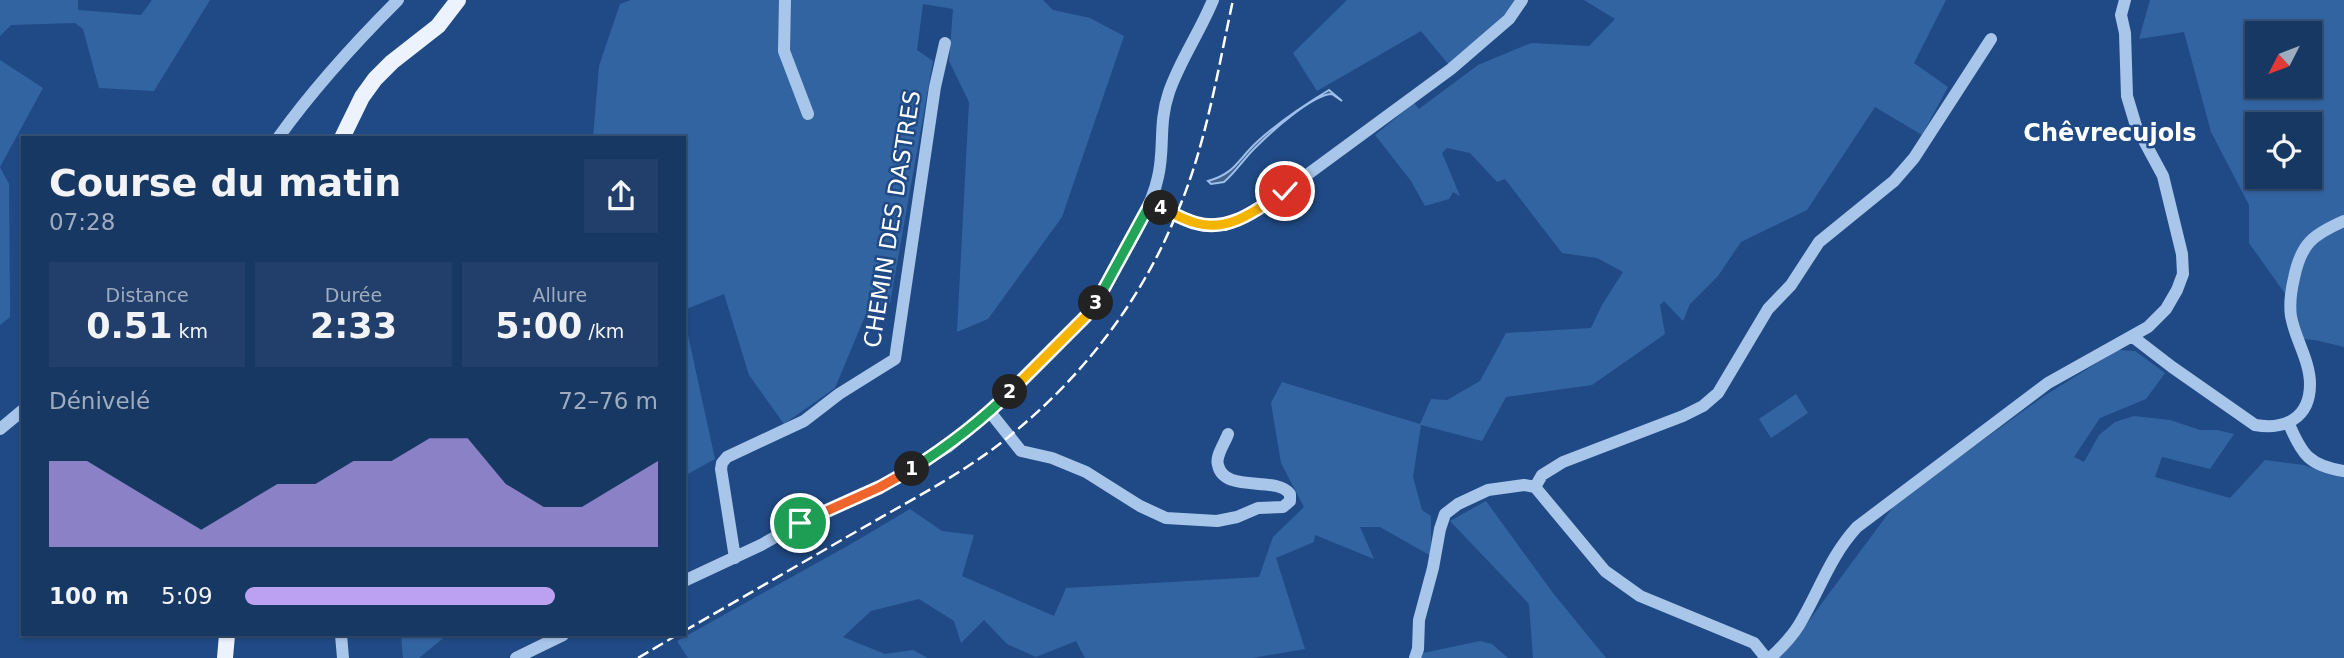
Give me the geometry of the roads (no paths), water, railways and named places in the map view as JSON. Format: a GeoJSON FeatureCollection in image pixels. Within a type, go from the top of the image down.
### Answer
{"type":"FeatureCollection","features":[{"type":"Feature","properties":{"kind":"main road"},"geometry":{"type":"LineString","coordinates":[[343,136],[362,97],[375,79],[438,26],[458,0]]}},
{"type":"Feature","properties":{"kind":"main road"},"geometry":{"type":"LineString","coordinates":[[225,658],[227,636]]}},
{"type":"Feature","properties":{"kind":"street"},"geometry":{"type":"LineString","coordinates":[[279,136],[298,110],[398,0]]}},
{"type":"Feature","properties":{"kind":"street"},"geometry":{"type":"LineString","coordinates":[[785,0],[784,51],[808,114]]}},
{"type":"Feature","properties":{"kind":"street"},"geometry":{"type":"LineString","coordinates":[[686,580],[735,558],[800,523],[897,479],[948,446],[990,412],[1087,315],[1150,204],[1158,177],[1161,118],[1168,94],[1180,64],[1213,0]]}},
{"type":"Feature","properties":{"kind":"street"},"geometry":{"type":"LineString","coordinates":[[1150,204],[1199,224],[1225,225],[1248,215],[1285,191],[1451,69],[1509,19],[1522,0]]}},
{"type":"Feature","properties":{"kind":"street"},"geometry":{"type":"LineString","coordinates":[[1415,658],[1419,620],[1445,514],[1458,504],[1488,490],[1524,485],[1535,487],[1605,571],[1640,596],[1754,643],[1768,658],[1786,643],[1798,626],[1832,559],[1857,527],[2048,383],[2148,327],[2166,309],[2178,290],[2183,274],[2182,254],[2163,176],[2136,126],[2127,96],[2122,15],[2126,0]]}},
{"type":"Feature","properties":{"kind":"street"},"geometry":{"type":"LineString","coordinates":[[1535,487],[1542,475],[1563,462],[1683,416],[1703,406],[1718,393],[1768,309],[1791,285],[1819,242],[1894,181],[1914,158],[1991,39]]}},
{"type":"Feature","properties":{"kind":"street","name":"CHEMIN DES DASTRES"},"geometry":{"type":"LineString","coordinates":[[735,558],[722,463],[727,457],[804,421],[839,394],[895,359],[934,87],[946,43]]}},
{"type":"Feature","properties":{"kind":"street"},"geometry":{"type":"LineString","coordinates":[[2133,337],[2161,360],[2255,425],[2271,428],[2289,424],[2298,416],[2307,401],[2310,383],[2291,317],[2290,297],[2298,261],[2305,245],[2314,237],[2344,221]]}},
{"type":"Feature","properties":{"kind":"street"},"geometry":{"type":"LineString","coordinates":[[0,429],[21,412]]}},
{"type":"Feature","properties":{"kind":"street"},"geometry":{"type":"LineString","coordinates":[[990,412],[1021,451],[1052,457],[1086,472],[1140,506],[1166,518],[1217,521],[1258,508],[1283,507],[1290,501],[1286,488],[1248,484],[1223,474],[1218,466],[1218,458],[1228,434]]}},
{"type":"Feature","properties":{"kind":"street"},"geometry":{"type":"LineString","coordinates":[[2289,424],[2304,454],[2314,463],[2344,471]]}},
{"type":"Feature","properties":{"kind":"street"},"geometry":{"type":"LineString","coordinates":[[341,636],[343,658]]}},
{"type":"Feature","properties":{"kind":"street"},"geometry":{"type":"LineString","coordinates":[[516,658],[561,636]]}},
{"type":"Feature","properties":{"kind":"railway"},"geometry":{"type":"LineString","coordinates":[[686,630],[927,492],[979,459],[1038,412],[1085,363],[1126,309],[1144,280],[1185,194],[1209,112],[1233,0]]}},
{"type":"Feature","properties":{"kind":"railway"},"geometry":{"type":"LineString","coordinates":[[638,658],[675,636]]}},
{"type":"Feature","properties":{"kind":"district","name":"Chêvrecujols"},"geometry":{"type":"Point","coordinates":[2110,133]}}]}
